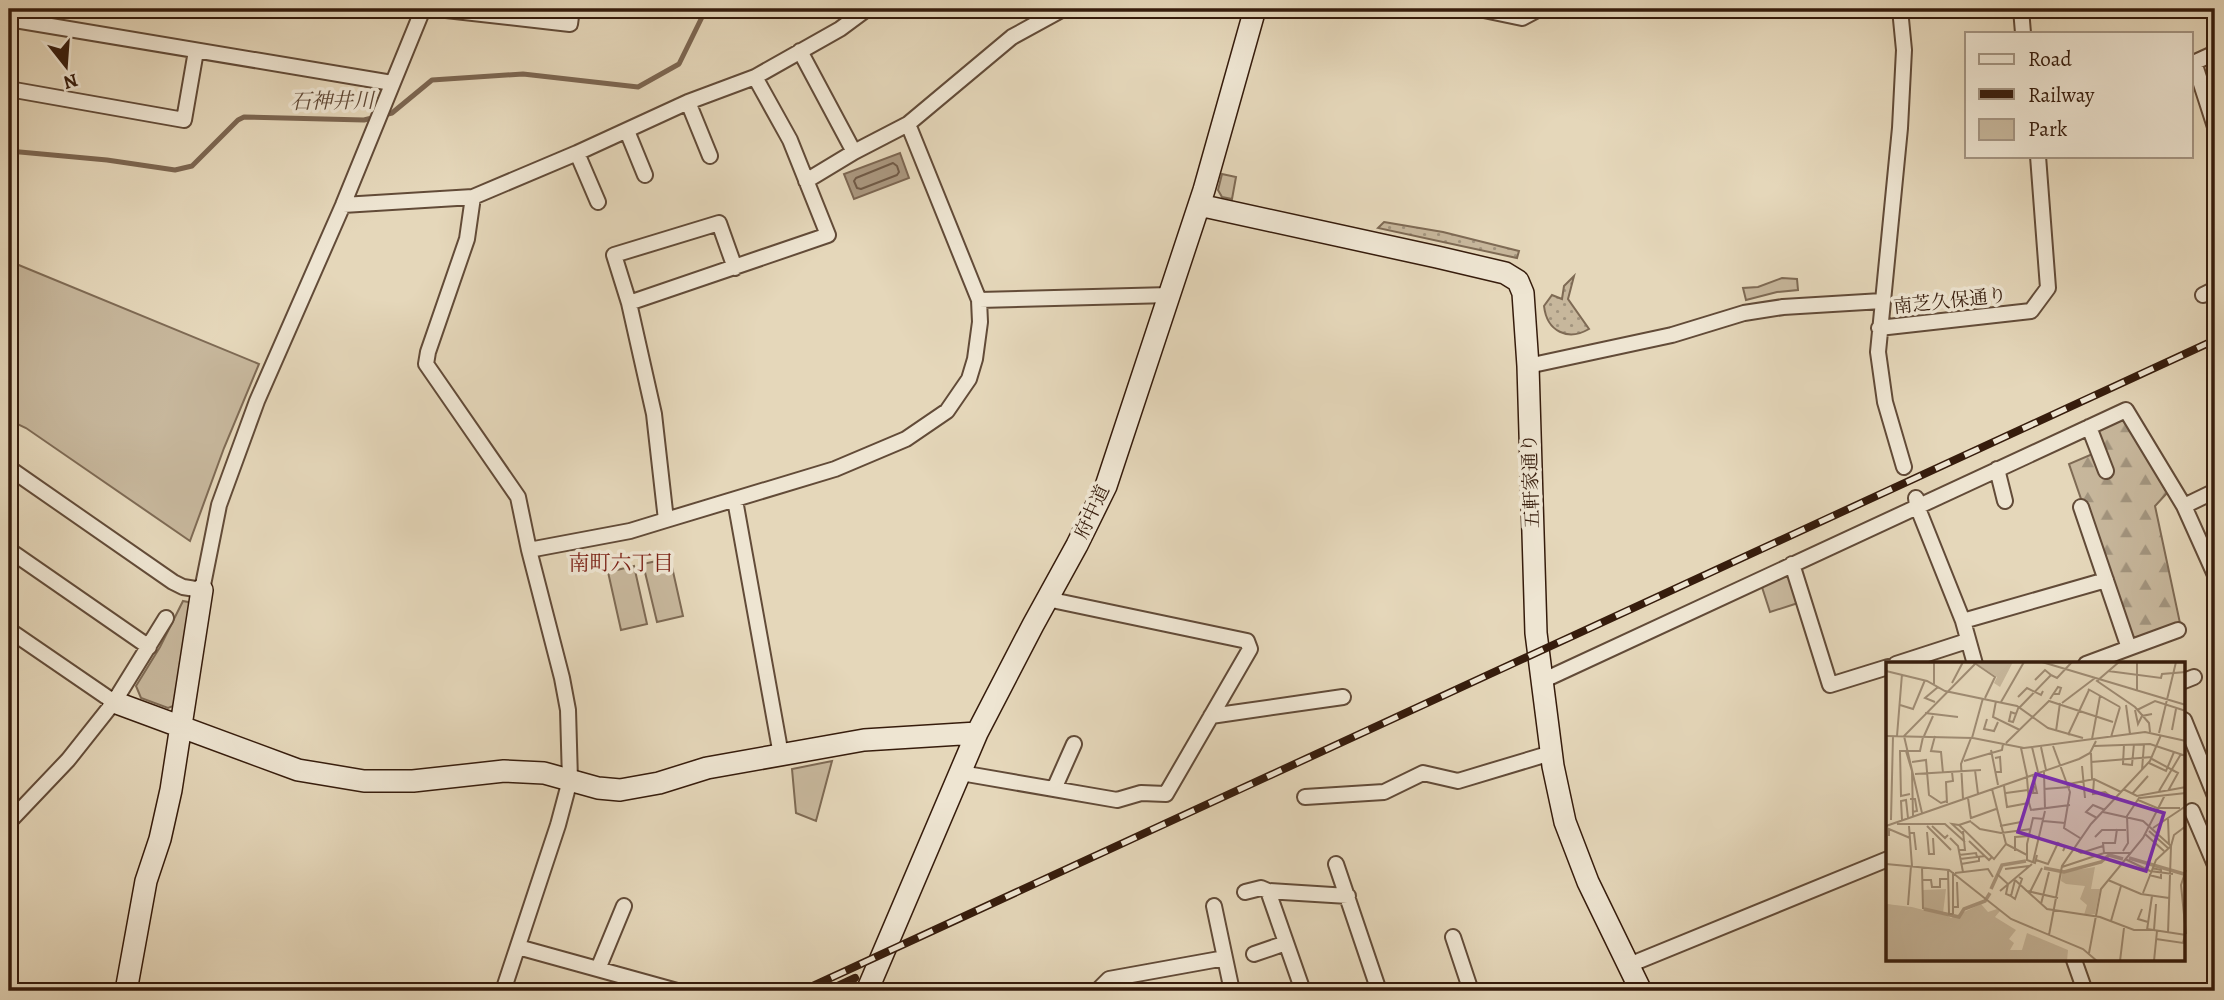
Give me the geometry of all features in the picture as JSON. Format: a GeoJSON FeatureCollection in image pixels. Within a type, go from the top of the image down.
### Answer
{"type":"FeatureCollection","features":[{"type":"Feature","properties":{"kind":"street"},"geometry":{"type":"LineString","coordinates":[[126,991],[146,881],[160,839],[182,727],[202,590],[219,505],[257,401],[374,130],[422,9]]}},
{"type":"Feature","properties":{"kind":"street"},"geometry":{"type":"LineString","coordinates":[[437,9],[570,24],[572,9]]}},
{"type":"Feature","properties":{"kind":"street"},"geometry":{"type":"LineString","coordinates":[[342,205],[473,197],[688,102],[755,77],[840,29],[867,9]]}},
{"type":"Feature","properties":{"kind":"street"},"geometry":{"type":"LineString","coordinates":[[806,181],[908,124],[1012,37],[1063,9]]}},
{"type":"Feature","properties":{"kind":"street","name":"府中道"},"geometry":{"type":"LineString","coordinates":[[867,991],[977,733],[1106,486],[1199,205],[1255,9]]}},
{"type":"Feature","properties":{"kind":"street"},"geometry":{"type":"LineString","coordinates":[[1479,9],[1522,18],[1539,9]]}},
{"type":"Feature","properties":{"kind":"street"},"geometry":{"type":"LineString","coordinates":[[1900,9],[1903,50],[1900,128],[1878,352],[1885,402],[1904,467]]}},
{"type":"Feature","properties":{"kind":"street"},"geometry":{"type":"LineString","coordinates":[[2021,9],[2023,32]]}},
{"type":"Feature","properties":{"kind":"street"},"geometry":{"type":"LineString","coordinates":[[9,19],[392,83]]}},
{"type":"Feature","properties":{"kind":"street"},"geometry":{"type":"LineString","coordinates":[[9,89],[184,120],[197,51]]}},
{"type":"Feature","properties":{"kind":"street"},"geometry":{"type":"LineString","coordinates":[[800,51],[854,152]]}},
{"type":"Feature","properties":{"kind":"street"},"geometry":{"type":"LineString","coordinates":[[2215,53],[2192,63],[2215,127]]}},
{"type":"Feature","properties":{"kind":"street"},"geometry":{"type":"LineString","coordinates":[[629,303],[828,235],[790,141],[755,77]]}},
{"type":"Feature","properties":{"kind":"street"},"geometry":{"type":"LineString","coordinates":[[688,102],[710,156]]}},
{"type":"Feature","properties":{"kind":"street"},"geometry":{"type":"LineString","coordinates":[[529,550],[630,531],[847,464],[906,439],[947,411],[969,379],[975,359],[980,322],[979,300],[908,124]]}},
{"type":"Feature","properties":{"kind":"street"},"geometry":{"type":"LineString","coordinates":[[627,131],[645,175]]}},
{"type":"Feature","properties":{"kind":"street"},"geometry":{"type":"LineString","coordinates":[[577,153],[598,202]]}},
{"type":"Feature","properties":{"kind":"street","name":"南芝久保通り"},"geometry":{"type":"LineString","coordinates":[[1880,328],[2031,311],[2048,288],[2038,158]]}},
{"type":"Feature","properties":{"kind":"street"},"geometry":{"type":"LineString","coordinates":[[473,197],[467,239],[426,364],[518,498],[568,710],[570,780],[558,825],[503,991]]}},
{"type":"Feature","properties":{"kind":"street","name":"五軒家通り"},"geometry":{"type":"LineString","coordinates":[[1199,205],[1272,223],[1389,245],[1505,273],[1518,281],[1523,293],[1528,366],[1536,633],[1551,753],[1567,827],[1588,882],[1640,991]]}},
{"type":"Feature","properties":{"kind":"street"},"geometry":{"type":"LineString","coordinates":[[666,520],[654,414],[629,303],[614,255],[719,223],[735,268]]}},
{"type":"Feature","properties":{"kind":"street"},"geometry":{"type":"LineString","coordinates":[[979,300],[1170,295]]}},
{"type":"Feature","properties":{"kind":"street"},"geometry":{"type":"LineString","coordinates":[[1528,366],[1672,335],[1744,313],[1783,307],[1882,301]]}},
{"type":"Feature","properties":{"kind":"street"},"geometry":{"type":"LineString","coordinates":[[1542,681],[1792,564],[1917,501],[1997,469],[2126,410],[2184,506],[2215,575]]}},
{"type":"Feature","properties":{"kind":"street"},"geometry":{"type":"LineString","coordinates":[[2089,427],[2106,471]]}},
{"type":"Feature","properties":{"kind":"street"},"geometry":{"type":"LineString","coordinates":[[9,468],[173,582],[183,587],[202,590]]}},
{"type":"Feature","properties":{"kind":"street"},"geometry":{"type":"LineString","coordinates":[[1997,469],[2005,501]]}},
{"type":"Feature","properties":{"kind":"street"},"geometry":{"type":"LineString","coordinates":[[2184,506],[2215,491]]}},
{"type":"Feature","properties":{"kind":"street"},"geometry":{"type":"LineString","coordinates":[[735,500],[781,755]]}},
{"type":"Feature","properties":{"kind":"street"},"geometry":{"type":"LineString","coordinates":[[1917,501],[1963,621],[1974,662]]}},
{"type":"Feature","properties":{"kind":"street"},"geometry":{"type":"LineString","coordinates":[[2081,507],[2129,648]]}},
{"type":"Feature","properties":{"kind":"street"},"geometry":{"type":"LineString","coordinates":[[9,550],[149,647]]}},
{"type":"Feature","properties":{"kind":"street"},"geometry":{"type":"LineString","coordinates":[[1792,564],[1830,685],[1886,668]]}},
{"type":"Feature","properties":{"kind":"street"},"geometry":{"type":"LineString","coordinates":[[1963,621],[2106,580]]}},
{"type":"Feature","properties":{"kind":"street"},"geometry":{"type":"LineString","coordinates":[[961,773],[1117,800],[1142,793],[1166,794],[1250,649],[1247,641],[1047,599]]}},
{"type":"Feature","properties":{"kind":"street"},"geometry":{"type":"LineString","coordinates":[[9,822],[68,760],[114,702],[166,618]]}},
{"type":"Feature","properties":{"kind":"street"},"geometry":{"type":"LineString","coordinates":[[9,630],[114,702],[298,770],[364,781],[413,781],[504,771],[544,773],[598,788],[620,790],[659,783],[707,768],[863,740],[977,733]]}},
{"type":"Feature","properties":{"kind":"street"},"geometry":{"type":"LineString","coordinates":[[2091,662],[2178,630]]}},
{"type":"Feature","properties":{"kind":"street"},"geometry":{"type":"LineString","coordinates":[[1902,662],[1967,641]]}},
{"type":"Feature","properties":{"kind":"street"},"geometry":{"type":"LineString","coordinates":[[1212,716],[1343,697]]}},
{"type":"Feature","properties":{"kind":"street"},"geometry":{"type":"LineString","coordinates":[[2186,725],[2215,798],[2188,813],[2215,865]]}},
{"type":"Feature","properties":{"kind":"street"},"geometry":{"type":"LineString","coordinates":[[1054,789],[1074,744]]}},
{"type":"Feature","properties":{"kind":"street"},"geometry":{"type":"LineString","coordinates":[[1305,797],[1384,792],[1423,773],[1458,781],[1551,753]]}},
{"type":"Feature","properties":{"kind":"street"},"geometry":{"type":"LineString","coordinates":[[1629,965],[1886,860]]}},
{"type":"Feature","properties":{"kind":"street"},"geometry":{"type":"LineString","coordinates":[[1336,864],[1379,991]]}},
{"type":"Feature","properties":{"kind":"street"},"geometry":{"type":"LineString","coordinates":[[1245,892],[1261,888],[1268,891],[1348,895]]}},
{"type":"Feature","properties":{"kind":"street"},"geometry":{"type":"LineString","coordinates":[[1268,891],[1303,991]]}},
{"type":"Feature","properties":{"kind":"street"},"geometry":{"type":"LineString","coordinates":[[597,969],[624,906]]}},
{"type":"Feature","properties":{"kind":"street"},"geometry":{"type":"LineString","coordinates":[[1214,906],[1232,991]]}},
{"type":"Feature","properties":{"kind":"street"},"geometry":{"type":"LineString","coordinates":[[1453,937],[1471,991]]}},
{"type":"Feature","properties":{"kind":"street"},"geometry":{"type":"LineString","coordinates":[[1254,954],[1286,943]]}},
{"type":"Feature","properties":{"kind":"street"},"geometry":{"type":"LineString","coordinates":[[518,947],[677,991]]}},
{"type":"Feature","properties":{"kind":"street"},"geometry":{"type":"LineString","coordinates":[[1097,991],[1109,979],[1225,958]]}},
{"type":"Feature","properties":{"kind":"street"},"geometry":{"type":"LineString","coordinates":[[2075,962],[2085,991]]}},
{"type":"Feature","properties":{"kind":"green space"},"geometry":{"type":"Polygon","coordinates":[[[1222,174],[1236,177],[1232,199],[1222,197],[1218,190],[1222,174]]]}},
{"type":"Feature","properties":{"kind":"green space"},"geometry":{"type":"Polygon","coordinates":[[[1384,222],[1443,232],[1519,251],[1517,258],[1378,228],[1384,222]]]}},
{"type":"Feature","properties":{"kind":"green space"},"geometry":{"type":"Polygon","coordinates":[[[9,261],[259,364],[224,448],[190,541],[26,428],[9,420],[9,261]]]}},
{"type":"Feature","properties":{"kind":"green space"},"geometry":{"type":"Polygon","coordinates":[[[1574,276],[1568,299],[1589,329],[1581,333],[1566,334],[1549,322],[1544,306],[1552,295],[1562,299],[1564,286],[1574,276]]]}},
{"type":"Feature","properties":{"kind":"green space"},"geometry":{"type":"Polygon","coordinates":[[[1782,278],[1797,279],[1798,290],[1746,300],[1743,288],[1758,287],[1782,278]]]}},
{"type":"Feature","properties":{"kind":"green space"},"geometry":{"type":"Polygon","coordinates":[[[2124,415],[2167,493],[2155,506],[2180,623],[2130,641],[2069,464],[2102,450],[2092,428],[2124,415]]]}},
{"type":"Feature","properties":{"kind":"green space"},"geometry":{"type":"Polygon","coordinates":[[[670,558],[683,616],[657,622],[643,564],[670,558]]]}},
{"type":"Feature","properties":{"kind":"green space"},"geometry":{"type":"Polygon","coordinates":[[[634,566],[647,624],[621,630],[608,572],[634,566]]]}},
{"type":"Feature","properties":{"kind":"green space"},"geometry":{"type":"Polygon","coordinates":[[[1786,574],[1790,576],[1798,603],[1770,612],[1761,584],[1786,574]]]}},
{"type":"Feature","properties":{"kind":"green space"},"geometry":{"type":"Polygon","coordinates":[[[183,601],[190,605],[176,705],[168,708],[141,698],[136,686],[160,647],[183,601]]]}},
{"type":"Feature","properties":{"kind":"green space"},"geometry":{"type":"Polygon","coordinates":[[[832,761],[816,821],[796,813],[792,769],[832,761]]]}},
{"type":"Feature","properties":{"kind":"water"},"geometry":{"type":"Polygon","coordinates":[[[900,153],[909,178],[854,199],[844,174],[900,153]]]}},
{"type":"Feature","properties":{"kind":"waterway","name":"石神井川"},"geometry":{"type":"LineString","coordinates":[[9,151],[107,160],[175,170],[192,166],[244,117],[364,120],[392,113],[432,80],[523,74],[638,87],[679,64],[706,9]]}},
{"type":"Feature","properties":{"kind":"railway"},"geometry":{"type":"LineString","coordinates":[[802,991],[2215,340]]}},
{"type":"Feature","properties":{"kind":"railway"},"geometry":{"type":"LineString","coordinates":[[827,991],[855,978]]}},
{"type":"Feature","properties":{"kind":"district","name":"南町六丁目"},"geometry":{"type":"Point","coordinates":[621,563]}}]}
